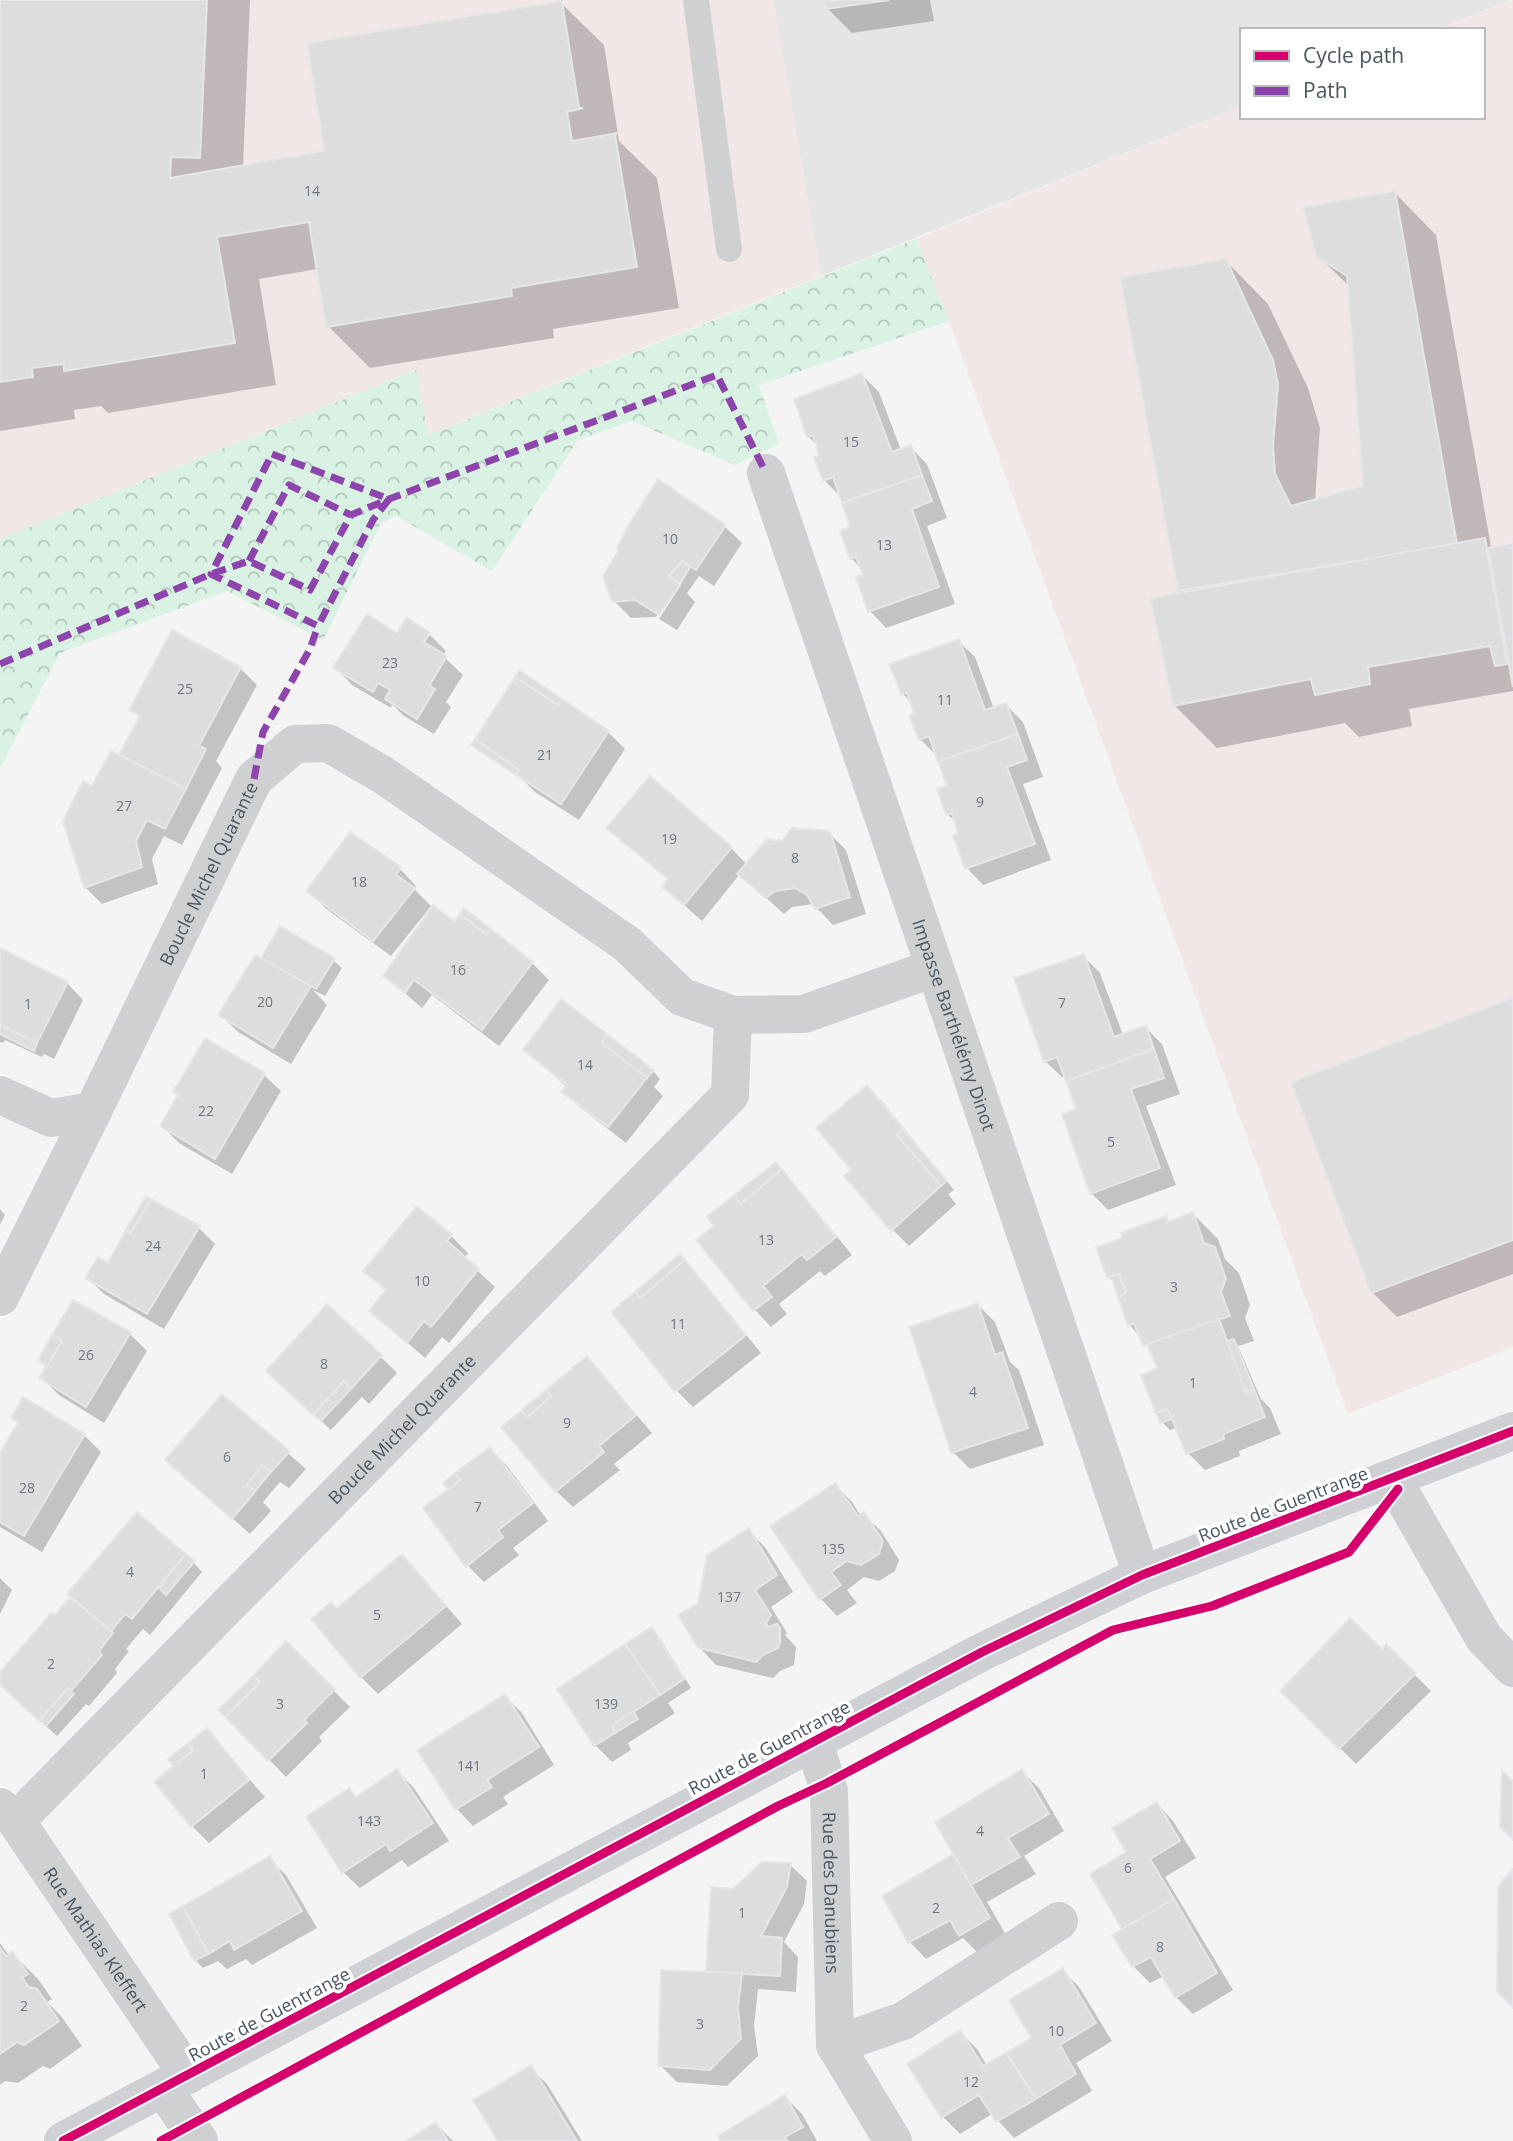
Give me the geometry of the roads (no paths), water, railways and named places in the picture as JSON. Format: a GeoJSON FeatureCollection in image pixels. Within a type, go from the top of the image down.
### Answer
{"type":"FeatureCollection","features":[{"type":"Feature","properties":{"kind":"street","name":"Impasse Barthélémy Dinot"},"geometry":{"type":"LineString","coordinates":[[766,473],[1142,1575]]}},
{"type":"Feature","properties":{"kind":"street","name":"Boucle Michel Quarante"},"geometry":{"type":"LineString","coordinates":[[0,1297],[254,779],[295,744],[328,743],[383,775],[627,944],[682,997],[733,1015],[804,1014],[934,968]]}},
{"type":"Feature","properties":{"kind":"street","name":"Boucle Michel Quarante"},"geometry":{"type":"LineString","coordinates":[[8,1814],[730,1095],[733,1015]]}},
{"type":"Feature","properties":{"kind":"street"},"geometry":{"type":"LineString","coordinates":[[0,1095],[51,1118],[93,1111]]}},
{"type":"Feature","properties":{"kind":"street","name":"Route de Guentrange"},"geometry":{"type":"LineString","coordinates":[[63,2141],[982,1653],[1142,1575],[1513,1431]]}},
{"type":"Feature","properties":{"kind":"street"},"geometry":{"type":"LineString","coordinates":[[1392,1478],[1484,1638],[1513,1668]]}},
{"type":"Feature","properties":{"kind":"street","name":"Rue des Danubiens"},"geometry":{"type":"LineString","coordinates":[[814,1741],[829,1791],[835,2045],[893,2141]]}},
{"type":"Feature","properties":{"kind":"street","name":"Rue Mathias Kleffert"},"geometry":{"type":"LineString","coordinates":[[8,1814],[176,2082]]}},
{"type":"Feature","properties":{"kind":"street"},"geometry":{"type":"LineString","coordinates":[[835,2045],[903,2021],[1059,1921]]}},
{"type":"Feature","properties":{"kind":"street"},"geometry":{"type":"LineString","coordinates":[[176,2082],[199,2141]]}},
{"type":"Feature","properties":{"kind":"lane"},"geometry":{"type":"LineString","coordinates":[[696,0],[729,249]]}}]}
